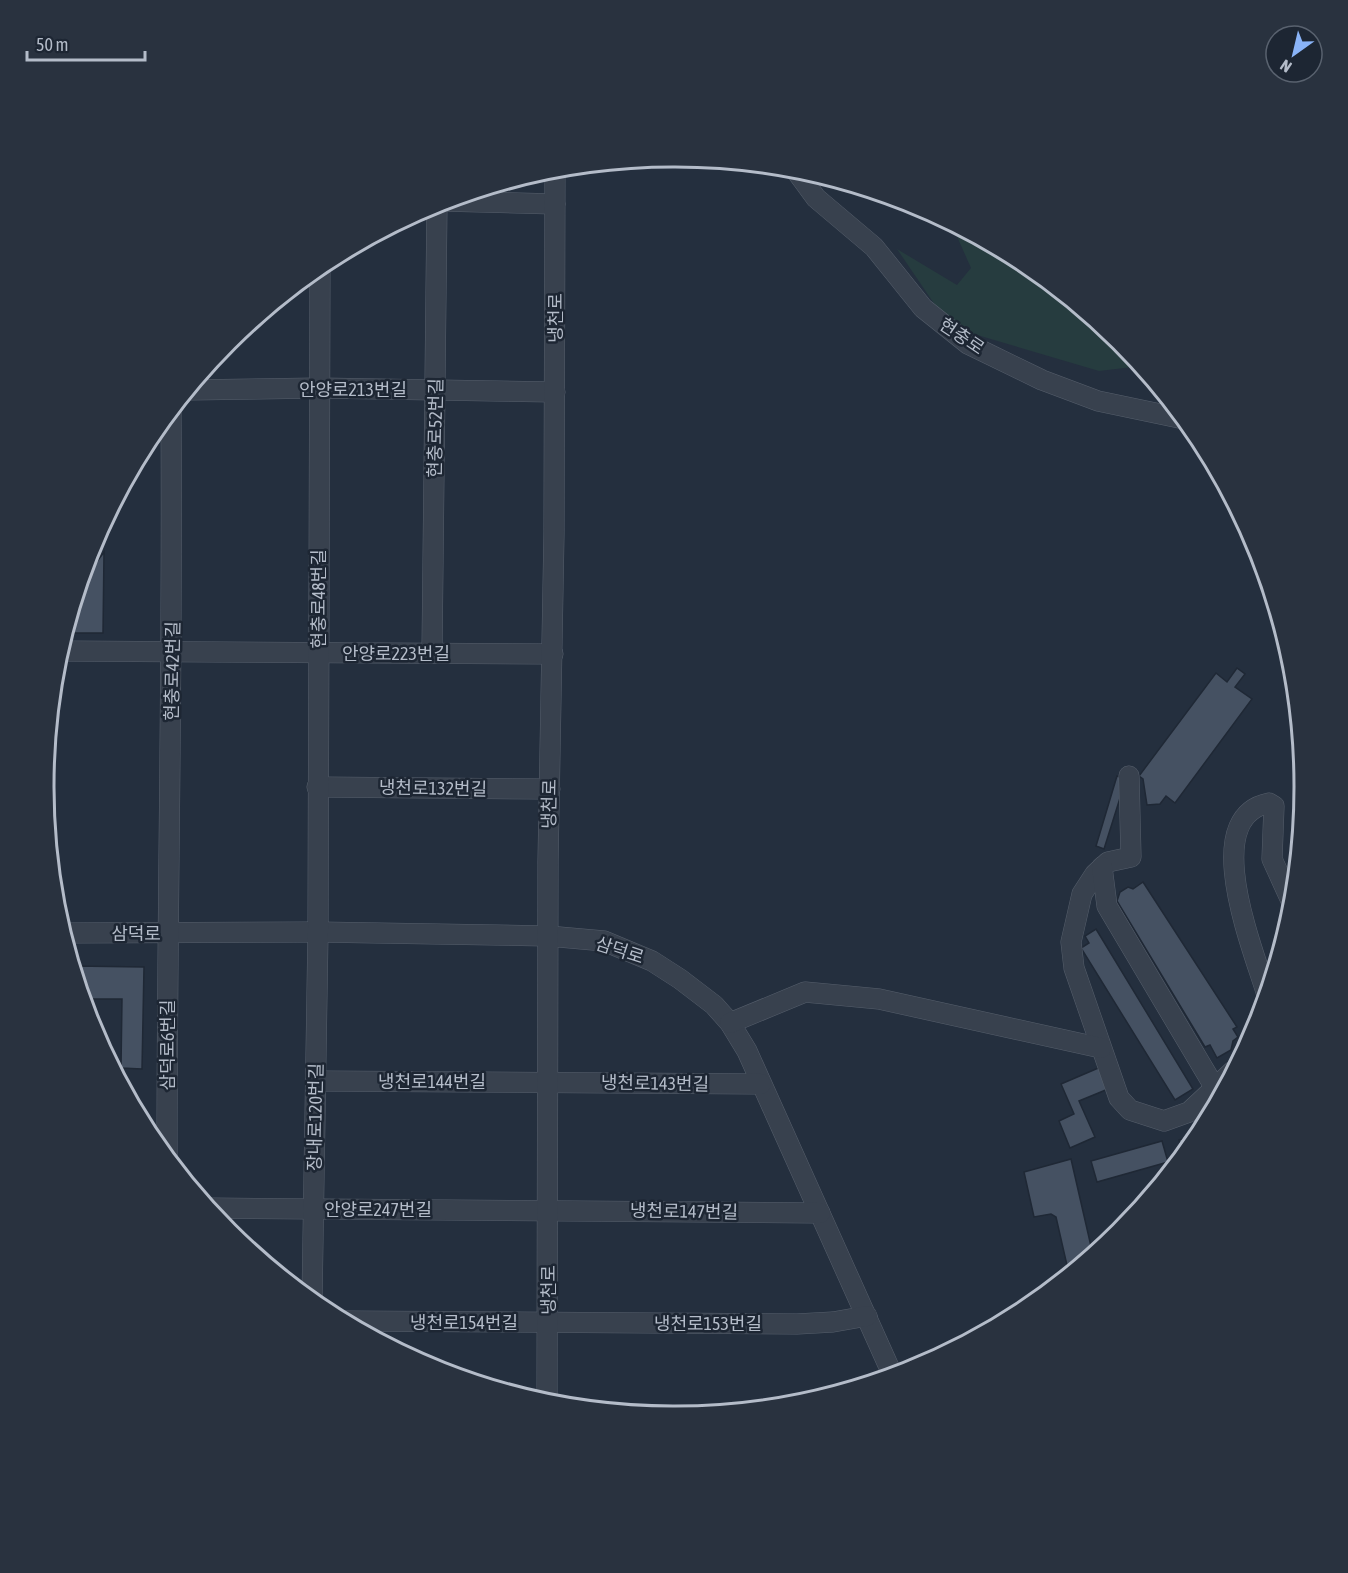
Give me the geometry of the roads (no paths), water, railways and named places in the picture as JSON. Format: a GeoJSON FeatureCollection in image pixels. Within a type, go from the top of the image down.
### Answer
{"type":"FeatureCollection","features":[{"type":"Feature","properties":{"kind":"street","name":"냉천로"},"geometry":{"type":"LineString","coordinates":[[547,1393],[548,936],[553,654],[555,178]]}},
{"type":"Feature","properties":{"kind":"street","name":"현충로"},"geometry":{"type":"LineString","coordinates":[[803,180],[816,198],[874,247],[923,308],[968,344],[1042,380],[1098,401],[1171,416]]}},
{"type":"Feature","properties":{"kind":"street"},"geometry":{"type":"LineString","coordinates":[[466,202],[555,204]]}},
{"type":"Feature","properties":{"kind":"street","name":"현충로52번길"},"geometry":{"type":"LineString","coordinates":[[432,652],[439,213]]}},
{"type":"Feature","properties":{"kind":"street","name":"현충로48번길"},"geometry":{"type":"LineString","coordinates":[[318,932],[320,278]]}},
{"type":"Feature","properties":{"kind":"street","name":"안양로213번길"},"geometry":{"type":"LineString","coordinates":[[198,390],[319,388],[555,392]]}},
{"type":"Feature","properties":{"kind":"street","name":"현충로42번길"},"geometry":{"type":"LineString","coordinates":[[167,933],[173,651],[171,424]]}},
{"type":"Feature","properties":{"kind":"street","name":"안양로223번길"},"geometry":{"type":"LineString","coordinates":[[69,651],[553,654]]}},
{"type":"Feature","properties":{"kind":"street"},"geometry":{"type":"LineString","coordinates":[[1102,867],[1107,906],[1215,1088],[1189,1112],[1164,1122],[1130,1110],[1119,1098],[1074,968],[1071,942],[1082,894],[1102,867],[1108,861],[1131,857],[1129,776]]}},
{"type":"Feature","properties":{"kind":"street","name":"냉천로132번길"},"geometry":{"type":"LineString","coordinates":[[317,787],[550,789]]}},
{"type":"Feature","properties":{"kind":"street"},"geometry":{"type":"LineString","coordinates":[[1263,980],[1243,915],[1231,857],[1236,833],[1244,818],[1261,804],[1269,802],[1274,806],[1272,859],[1285,888]]}},
{"type":"Feature","properties":{"kind":"street","name":"삼덕로"},"geometry":{"type":"LineString","coordinates":[[72,933],[318,932],[548,936],[604,941],[652,961],[705,999],[730,1023],[747,1051],[890,1367]]}},
{"type":"Feature","properties":{"kind":"street","name":"장내로120번길"},"geometry":{"type":"LineString","coordinates":[[312,1289],[318,932]]}},
{"type":"Feature","properties":{"kind":"street","name":"삼덕로6번길"},"geometry":{"type":"LineString","coordinates":[[167,933],[167,1143]]}},
{"type":"Feature","properties":{"kind":"street"},"geometry":{"type":"LineString","coordinates":[[730,1023],[805,992],[879,999],[1101,1048]]}},
{"type":"Feature","properties":{"kind":"street","name":"냉천로144번길"},"geometry":{"type":"LineString","coordinates":[[316,1081],[549,1081]]}},
{"type":"Feature","properties":{"kind":"street","name":"냉천로143번길"},"geometry":{"type":"LineString","coordinates":[[549,1081],[760,1084]]}},
{"type":"Feature","properties":{"kind":"street","name":"안양로247번길"},"geometry":{"type":"LineString","coordinates":[[220,1208],[548,1209]]}},
{"type":"Feature","properties":{"kind":"street","name":"냉천로147번길"},"geometry":{"type":"LineString","coordinates":[[548,1209],[819,1213]]}},
{"type":"Feature","properties":{"kind":"street","name":"냉천로153번길"},"geometry":{"type":"LineString","coordinates":[[548,1322],[797,1324],[833,1322],[867,1316]]}},
{"type":"Feature","properties":{"kind":"street","name":"냉천로154번길"},"geometry":{"type":"LineString","coordinates":[[361,1321],[548,1322]]}}]}
